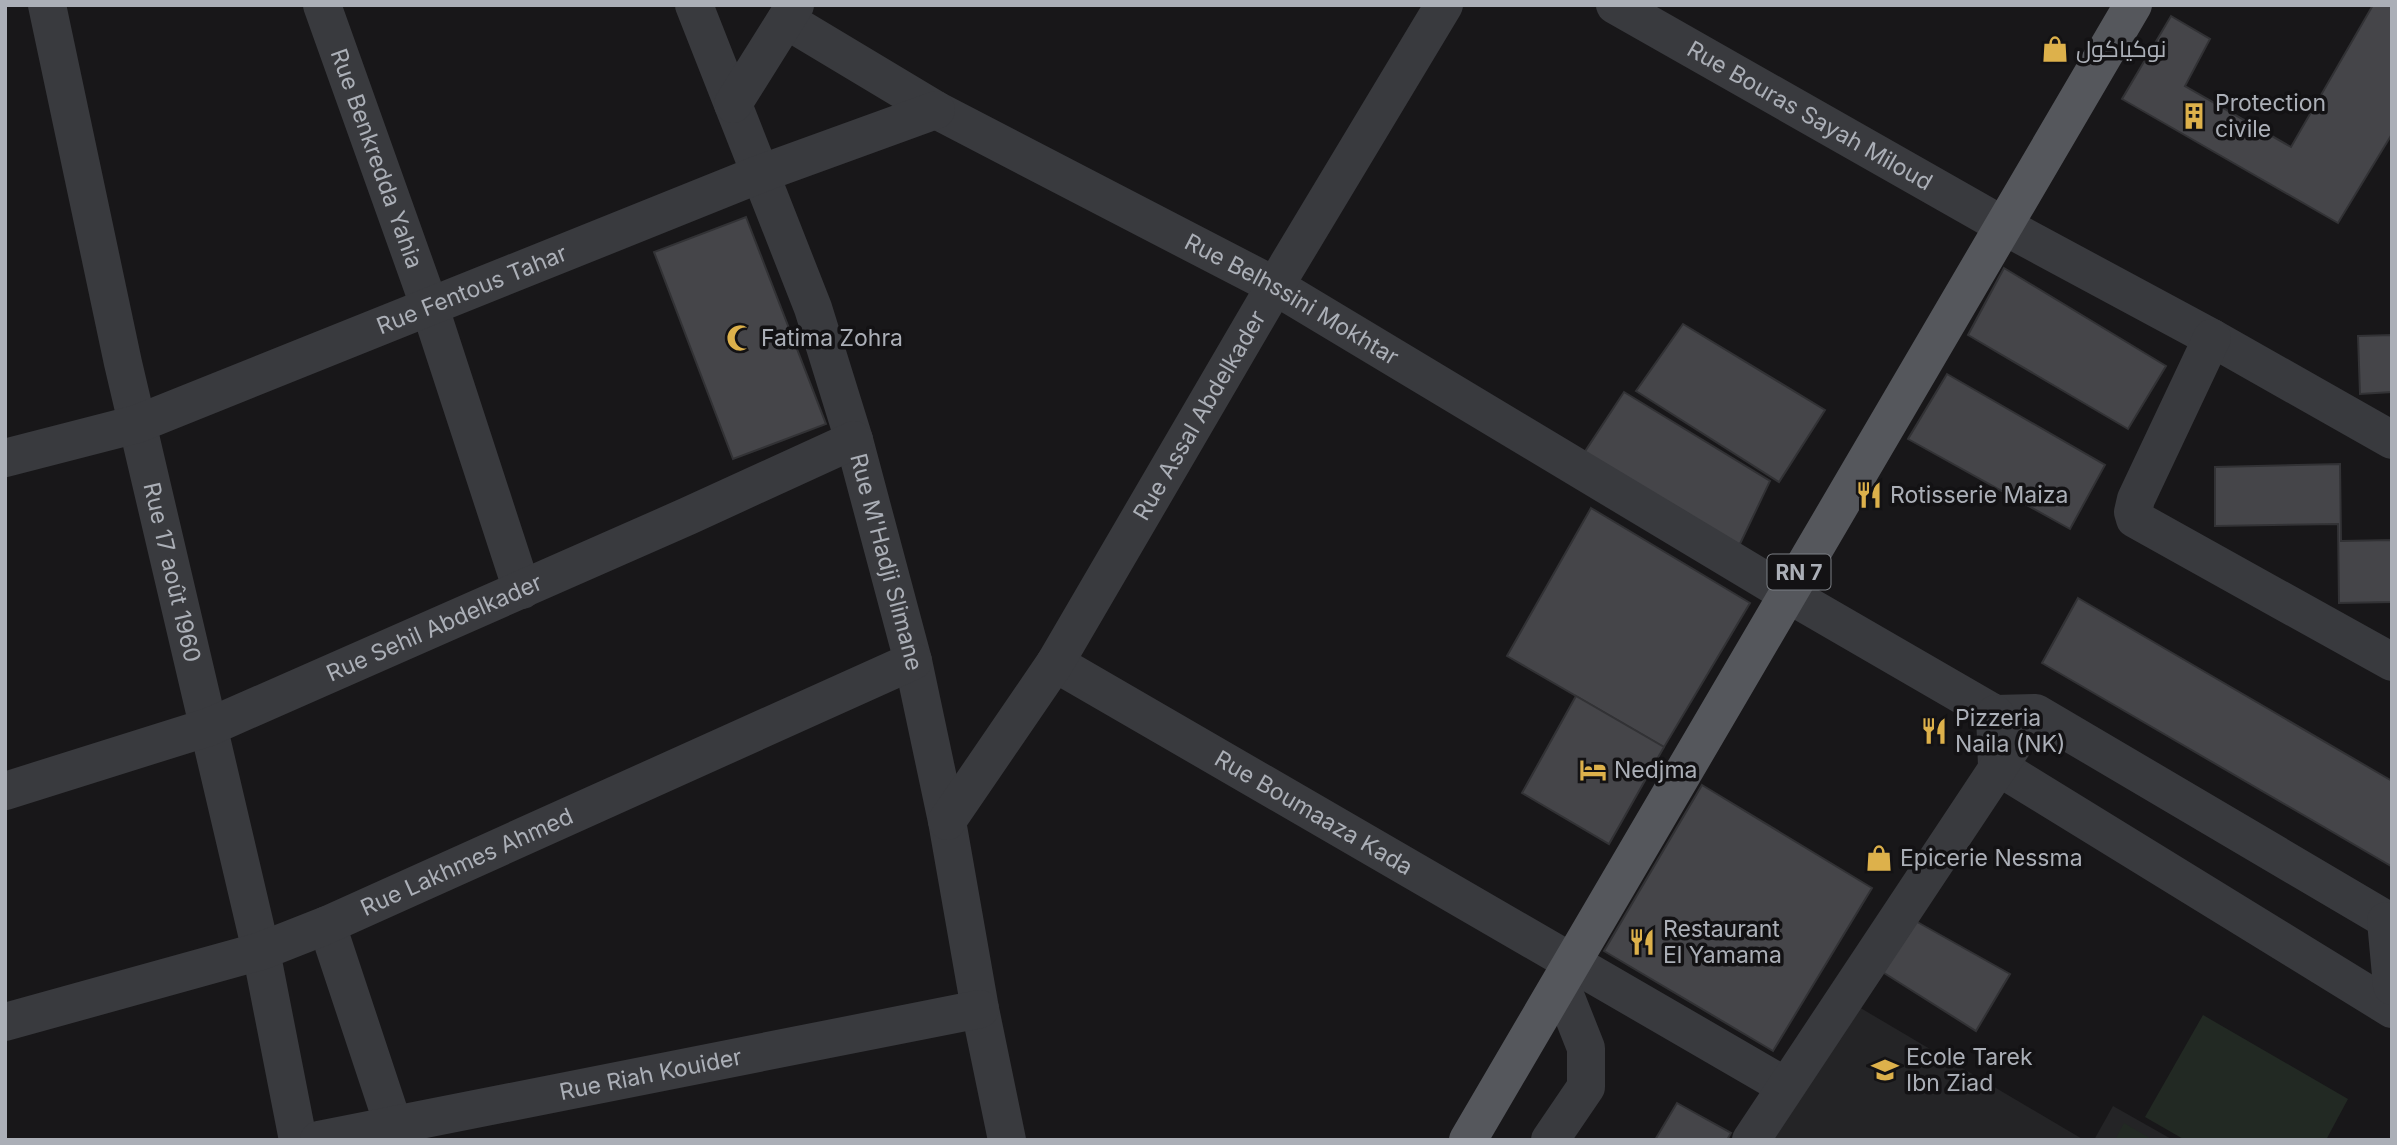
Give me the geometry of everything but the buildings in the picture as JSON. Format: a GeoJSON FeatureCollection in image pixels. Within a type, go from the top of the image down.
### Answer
{"type":"FeatureCollection","features":[{"type":"Feature","properties":{"kind":"main road","name":"RN 7"},"geometry":{"type":"LineString","coordinates":[[1468,1140],[1567,974],[1786,593],[2133,5]]}},
{"type":"Feature","properties":{"kind":"street","name":"Rue 17 août 1960"},"geometry":{"type":"LineString","coordinates":[[47,5],[87,202],[137,424],[261,951],[298,1140]]}},
{"type":"Feature","properties":{"kind":"street","name":"Rue Benkredda Yahia"},"geometry":{"type":"LineString","coordinates":[[321,5],[429,306],[522,590]]}},
{"type":"Feature","properties":{"kind":"street","name":"Rue M'Hadji Slimane"},"geometry":{"type":"LineString","coordinates":[[694,5],[813,308],[854,440],[913,661],[947,821],[980,1009],[1007,1140]]}},
{"type":"Feature","properties":{"kind":"street","name":"Rue Assal Abdelkader"},"geometry":{"type":"LineString","coordinates":[[947,821],[1055,663],[1275,286],[1444,5]]}},
{"type":"Feature","properties":{"kind":"street","name":"Rue Bouras Sayah Miloud"},"geometry":{"type":"LineString","coordinates":[[1615,5],[2004,226],[2212,338],[2392,440]]}},
{"type":"Feature","properties":{"kind":"street"},"geometry":{"type":"LineString","coordinates":[[733,104],[791,13]]}},
{"type":"Feature","properties":{"kind":"street","name":"Rue Belhssini Mokhtar"},"geometry":{"type":"LineString","coordinates":[[791,13],[936,110],[1275,286],[1786,593],[1995,714]]}},
{"type":"Feature","properties":{"kind":"street","name":"Rue Fentous Tahar"},"geometry":{"type":"LineString","coordinates":[[5,458],[137,424],[761,174],[936,110]]}},
{"type":"Feature","properties":{"kind":"street"},"geometry":{"type":"LineString","coordinates":[[2212,338],[2136,499],[2133,512],[2135,519],[2392,662]]}},
{"type":"Feature","properties":{"kind":"street","name":"Rue Sehil Abdelkader"},"geometry":{"type":"LineString","coordinates":[[5,791],[209,727],[854,440]]}},
{"type":"Feature","properties":{"kind":"street","name":"Rue Lakhmes Ahmed"},"geometry":{"type":"LineString","coordinates":[[5,1022],[261,951],[327,925],[913,661]]}},
{"type":"Feature","properties":{"kind":"street","name":"Rue Boumaaza Kada"},"geometry":{"type":"LineString","coordinates":[[1055,663],[1567,974],[1785,1086]]}},
{"type":"Feature","properties":{"kind":"street"},"geometry":{"type":"LineString","coordinates":[[1751,1140],[1997,766],[2035,713]]}},
{"type":"Feature","properties":{"kind":"street"},"geometry":{"type":"LineString","coordinates":[[1997,766],[1995,714],[2035,713],[2389,922],[2392,986]]}},
{"type":"Feature","properties":{"kind":"street"},"geometry":{"type":"LineString","coordinates":[[1997,766],[2392,1009]]}},
{"type":"Feature","properties":{"kind":"street"},"geometry":{"type":"LineString","coordinates":[[327,925],[393,1124]]}},
{"type":"Feature","properties":{"kind":"street"},"geometry":{"type":"LineString","coordinates":[[1550,1140],[1587,1087],[1586,1048],[1567,974]]}},
{"type":"Feature","properties":{"kind":"street","name":"Rue Riah Kouider"},"geometry":{"type":"LineString","coordinates":[[319,1140],[980,1009]]}},
{"type":"Feature","properties":{"kind":"shaded area","name":"Ecole Tarek Ibn Ziad"},"geometry":{"type":"Polygon","coordinates":[[[1847,1000],[2084,1140],[1764,1140],[1847,1000]]]}},
{"type":"Feature","properties":{"kind":"shaded area"},"geometry":{"type":"Polygon","coordinates":[[[2203,1015],[2348,1099],[2326,1140],[2185,1140],[2145,1117],[2203,1015]]]}},
{"type":"Feature","properties":{"kind":"shaded area"},"geometry":{"type":"Polygon","coordinates":[[[2113,1106],[2173,1140],[2094,1140],[2113,1106]]]}},
{"type":"Feature","properties":{"kind":"shaded area"},"geometry":{"type":"Polygon","coordinates":[[[2124,1123],[2153,1140],[2115,1140],[2124,1123]]]}},
{"type":"Feature","properties":{"kind":"place","name":"نوكياكول"},"geometry":{"type":"Point","coordinates":[2055,49]}},
{"type":"Feature","properties":{"kind":"place","name":"Protection civile"},"geometry":{"type":"Point","coordinates":[2194,116]}},
{"type":"Feature","properties":{"kind":"place","name":"Fatima Zohra"},"geometry":{"type":"Point","coordinates":[740,338]}},
{"type":"Feature","properties":{"kind":"place","name":"Rotisserie Maiza"},"geometry":{"type":"Point","coordinates":[1869,495]}},
{"type":"Feature","properties":{"kind":"place","name":"Pizzeria Naila (NK)"},"geometry":{"type":"Point","coordinates":[1934,731]}},
{"type":"Feature","properties":{"kind":"place","name":"Nedjma"},"geometry":{"type":"Point","coordinates":[1593,770]}},
{"type":"Feature","properties":{"kind":"place","name":"Epicerie Nessma"},"geometry":{"type":"Point","coordinates":[1879,858]}},
{"type":"Feature","properties":{"kind":"place","name":"Restaurant El Yamama"},"geometry":{"type":"Point","coordinates":[1642,942]}},
{"type":"Feature","properties":{"kind":"place","name":"Ecole Tarek Ibn Ziad"},"geometry":{"type":"Point","coordinates":[1885,1070]}}]}
